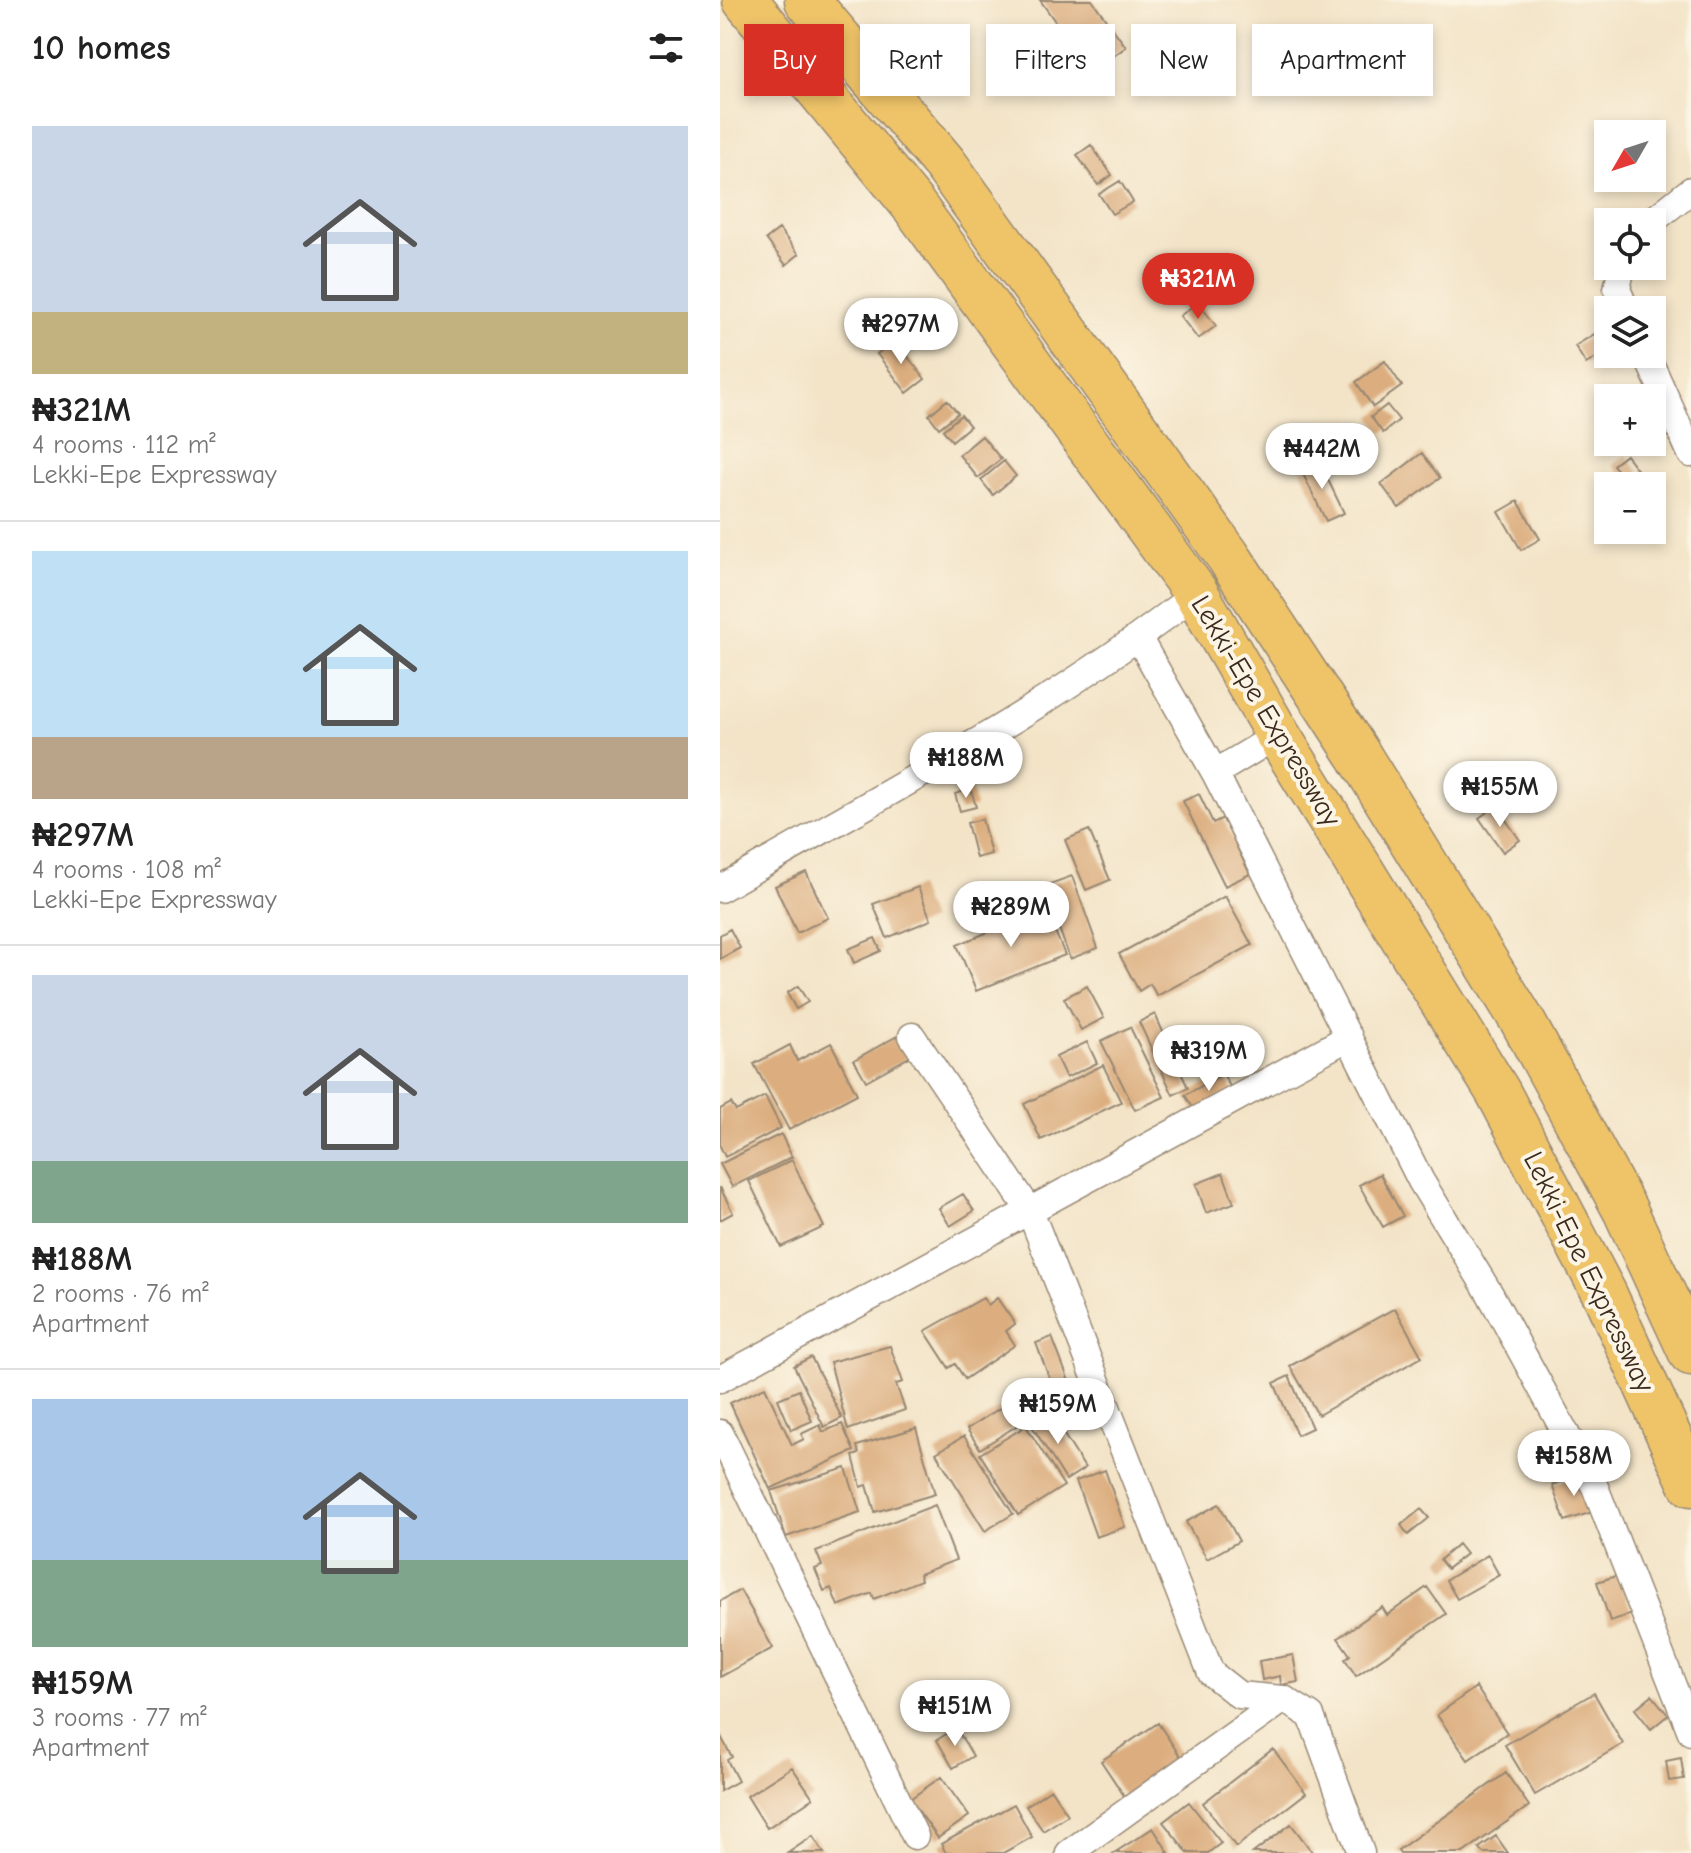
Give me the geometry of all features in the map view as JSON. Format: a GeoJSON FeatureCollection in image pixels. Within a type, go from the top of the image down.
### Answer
{"type":"FeatureCollection","features":[{"type":"Feature","properties":{"kind":"highway","name":"Lekki-Epe Expressway"},"geometry":{"type":"LineString","coordinates":[[745,0],[914,206],[1196,593],[1278,735],[1498,1092],[1605,1295],[1691,1484]]}},
{"type":"Feature","properties":{"kind":"highway","name":"Lekki-Epe Expressway"},"geometry":{"type":"LineString","coordinates":[[807,0],[945,164],[1228,556],[1349,741],[1523,1022],[1625,1210],[1691,1353]]}},
{"type":"Feature","properties":{"kind":"street"},"geometry":{"type":"LineString","coordinates":[[1666,210],[1691,190]]}},
{"type":"Feature","properties":{"kind":"street"},"geometry":{"type":"LineString","coordinates":[[1652,368],[1691,454]]}},
{"type":"Feature","properties":{"kind":"street"},"geometry":{"type":"LineString","coordinates":[[720,889],[1065,688],[1139,639],[1196,593]]}},
{"type":"Feature","properties":{"kind":"street"},"geometry":{"type":"LineString","coordinates":[[1139,639],[1215,773],[1421,1181],[1490,1294],[1595,1487],[1691,1732]]}},
{"type":"Feature","properties":{"kind":"street"},"geometry":{"type":"LineString","coordinates":[[1215,773],[1278,735]]}},
{"type":"Feature","properties":{"kind":"street"},"geometry":{"type":"LineString","coordinates":[[912,1036],[1030,1211],[1211,1673],[1239,1695],[1284,1699],[1311,1716],[1361,1853]]}},
{"type":"Feature","properties":{"kind":"street"},"geometry":{"type":"LineString","coordinates":[[720,1379],[1349,1037]]}},
{"type":"Feature","properties":{"kind":"street"},"geometry":{"type":"LineString","coordinates":[[720,1433],[915,1836]]}},
{"type":"Feature","properties":{"kind":"street"},"geometry":{"type":"LineString","coordinates":[[1069,1853],[1284,1699]]}},
{"type":"Feature","properties":{"kind":"building"},"geometry":{"type":"Polygon","coordinates":[[[1040,0],[1092,0],[1109,24],[1057,24],[1040,0]]]}},
{"type":"Feature","properties":{"kind":"building"},"geometry":{"type":"Polygon","coordinates":[[[1115,32],[1126,47],[1115,55],[1115,32]]]}},
{"type":"Feature","properties":{"kind":"building"},"geometry":{"type":"Polygon","coordinates":[[[1091,145],[1112,175],[1098,185],[1077,155],[1091,145]]]}},
{"type":"Feature","properties":{"kind":"building"},"geometry":{"type":"Polygon","coordinates":[[[1120,181],[1133,202],[1112,214],[1099,194],[1120,181]]]}},
{"type":"Feature","properties":{"kind":"building"},"geometry":{"type":"Polygon","coordinates":[[[779,229],[799,254],[786,265],[766,239],[779,229]]]}},
{"type":"Feature","properties":{"kind":"building"},"geometry":{"type":"Polygon","coordinates":[[[1198,302],[1216,326],[1198,339],[1180,316],[1198,302]]]}},
{"type":"Feature","properties":{"kind":"building"},"geometry":{"type":"Polygon","coordinates":[[[875,314],[887,328],[869,344],[857,330],[875,314]]]}},
{"type":"Feature","properties":{"kind":"building"},"geometry":{"type":"Polygon","coordinates":[[[1594,334],[1594,359],[1586,364],[1575,346],[1594,334]]]}},
{"type":"Feature","properties":{"kind":"building"},"geometry":{"type":"Polygon","coordinates":[[[895,340],[925,379],[907,393],[877,354],[895,340]]]}},
{"type":"Feature","properties":{"kind":"building"},"geometry":{"type":"Polygon","coordinates":[[[1385,361],[1402,386],[1373,407],[1356,382],[1385,361]]]}},
{"type":"Feature","properties":{"kind":"building"},"geometry":{"type":"Polygon","coordinates":[[[947,400],[958,413],[939,428],[929,415],[947,400]]]}},
{"type":"Feature","properties":{"kind":"building"},"geometry":{"type":"Polygon","coordinates":[[[1387,405],[1399,420],[1383,433],[1371,417],[1387,405]]]}},
{"type":"Feature","properties":{"kind":"building"},"geometry":{"type":"Polygon","coordinates":[[[961,415],[970,426],[952,441],[943,430],[961,415]]]}},
{"type":"Feature","properties":{"kind":"building"},"geometry":{"type":"Polygon","coordinates":[[[982,436],[1001,459],[978,478],[959,455],[982,436]]]}},
{"type":"Feature","properties":{"kind":"building"},"geometry":{"type":"Polygon","coordinates":[[[1422,453],[1440,478],[1399,508],[1381,484],[1422,453]]]}},
{"type":"Feature","properties":{"kind":"building"},"geometry":{"type":"Polygon","coordinates":[[[1627,456],[1639,472],[1619,472],[1613,465],[1627,456]]]}},
{"type":"Feature","properties":{"kind":"building"},"geometry":{"type":"Polygon","coordinates":[[[1004,461],[1016,476],[993,495],[981,480],[1004,461]]]}},
{"type":"Feature","properties":{"kind":"building"},"geometry":{"type":"Polygon","coordinates":[[[1319,461],[1344,513],[1326,521],[1301,470],[1319,461]]]}},
{"type":"Feature","properties":{"kind":"building"},"geometry":{"type":"Polygon","coordinates":[[[1518,501],[1540,539],[1521,550],[1499,512],[1518,501]]]}},
{"type":"Feature","properties":{"kind":"building"},"geometry":{"type":"Polygon","coordinates":[[[971,789],[976,807],[960,811],[955,794],[971,789]]]}},
{"type":"Feature","properties":{"kind":"building"},"geometry":{"type":"Polygon","coordinates":[[[1199,794],[1213,823],[1223,818],[1250,874],[1225,886],[1183,801],[1199,794]]]}},
{"type":"Feature","properties":{"kind":"building"},"geometry":{"type":"Polygon","coordinates":[[[1496,806],[1520,840],[1503,852],[1479,818],[1496,806]]]}},
{"type":"Feature","properties":{"kind":"building"},"geometry":{"type":"Polygon","coordinates":[[[982,819],[991,854],[976,858],[967,823],[982,819]]]}},
{"type":"Feature","properties":{"kind":"building"},"geometry":{"type":"Polygon","coordinates":[[[1089,830],[1110,880],[1086,890],[1065,840],[1089,830]]]}},
{"type":"Feature","properties":{"kind":"building"},"geometry":{"type":"Polygon","coordinates":[[[806,872],[828,918],[797,933],[775,886],[806,872]]]}},
{"type":"Feature","properties":{"kind":"building"},"geometry":{"type":"Polygon","coordinates":[[[1072,876],[1098,948],[1070,959],[1044,886],[1072,876]]]}},
{"type":"Feature","properties":{"kind":"building"},"geometry":{"type":"Polygon","coordinates":[[[918,887],[931,920],[887,938],[873,904],[918,887]]]}},
{"type":"Feature","properties":{"kind":"building"},"geometry":{"type":"Polygon","coordinates":[[[1225,896],[1252,945],[1157,996],[1150,984],[1139,991],[1119,954],[1225,896]]]}},
{"type":"Feature","properties":{"kind":"building"},"geometry":{"type":"Polygon","coordinates":[[[1023,906],[1028,917],[1046,910],[1065,955],[976,991],[957,945],[1010,923],[1006,913],[1023,906]]]}},
{"type":"Feature","properties":{"kind":"building"},"geometry":{"type":"Polygon","coordinates":[[[730,929],[740,948],[720,959],[720,935],[730,929]]]}},
{"type":"Feature","properties":{"kind":"building"},"geometry":{"type":"Polygon","coordinates":[[[875,938],[881,951],[854,963],[848,949],[875,938]]]}},
{"type":"Feature","properties":{"kind":"building"},"geometry":{"type":"Polygon","coordinates":[[[798,986],[808,1002],[796,1009],[787,993],[798,986]]]}},
{"type":"Feature","properties":{"kind":"building"},"geometry":{"type":"Polygon","coordinates":[[[1087,986],[1104,1018],[1081,1030],[1064,998],[1087,986]]]}},
{"type":"Feature","properties":{"kind":"building"},"geometry":{"type":"Polygon","coordinates":[[[1155,1014],[1188,1088],[1173,1095],[1139,1022],[1155,1014]]]}},
{"type":"Feature","properties":{"kind":"building"},"geometry":{"type":"Polygon","coordinates":[[[1130,1027],[1164,1097],[1135,1110],[1101,1041],[1130,1027]]]}},
{"type":"Feature","properties":{"kind":"building"},"geometry":{"type":"Polygon","coordinates":[[[899,1035],[911,1056],[866,1081],[854,1060],[899,1035]]]}},
{"type":"Feature","properties":{"kind":"building"},"geometry":{"type":"Polygon","coordinates":[[[1087,1042],[1097,1063],[1066,1078],[1056,1057],[1087,1042]]]}},
{"type":"Feature","properties":{"kind":"building"},"geometry":{"type":"Polygon","coordinates":[[[831,1043],[857,1094],[789,1130],[754,1064],[790,1045],[797,1061],[831,1043]]]}},
{"type":"Feature","properties":{"kind":"building"},"geometry":{"type":"Polygon","coordinates":[[[1103,1065],[1121,1102],[1041,1140],[1024,1104],[1103,1065]]]}},
{"type":"Feature","properties":{"kind":"building"},"geometry":{"type":"Polygon","coordinates":[[[1223,1074],[1232,1090],[1195,1111],[1185,1095],[1223,1074]]]}},
{"type":"Feature","properties":{"kind":"building"},"geometry":{"type":"Polygon","coordinates":[[[765,1096],[781,1128],[725,1157],[720,1146],[720,1109],[731,1103],[736,1111],[765,1096]]]}},
{"type":"Feature","properties":{"kind":"building"},"geometry":{"type":"Polygon","coordinates":[[[781,1134],[792,1157],[732,1187],[720,1164],[781,1134]]]}},
{"type":"Feature","properties":{"kind":"building"},"geometry":{"type":"Polygon","coordinates":[[[792,1160],[824,1227],[781,1247],[749,1181],[792,1160]]]}},
{"type":"Feature","properties":{"kind":"building"},"geometry":{"type":"Polygon","coordinates":[[[1223,1173],[1234,1203],[1206,1213],[1196,1184],[1223,1173]]]}},
{"type":"Feature","properties":{"kind":"building"},"geometry":{"type":"Polygon","coordinates":[[[1380,1174],[1403,1216],[1383,1227],[1359,1185],[1380,1174]]]}},
{"type":"Feature","properties":{"kind":"building"},"geometry":{"type":"Polygon","coordinates":[[[720,1187],[733,1213],[720,1220],[720,1187]]]}},
{"type":"Feature","properties":{"kind":"building"},"geometry":{"type":"Polygon","coordinates":[[[963,1194],[974,1211],[950,1226],[939,1208],[963,1194]]]}},
{"type":"Feature","properties":{"kind":"building"},"geometry":{"type":"Polygon","coordinates":[[[983,1298],[988,1305],[997,1298],[1015,1324],[1006,1331],[1015,1345],[965,1379],[955,1364],[949,1368],[925,1331],[983,1298]]]}},
{"type":"Feature","properties":{"kind":"building"},"geometry":{"type":"Polygon","coordinates":[[[1395,1308],[1422,1357],[1318,1415],[1290,1366],[1395,1308]]]}},
{"type":"Feature","properties":{"kind":"building"},"geometry":{"type":"Polygon","coordinates":[[[1052,1337],[1070,1384],[1054,1390],[1036,1343],[1052,1337]]]}},
{"type":"Feature","properties":{"kind":"building"},"geometry":{"type":"Polygon","coordinates":[[[890,1346],[903,1382],[896,1384],[905,1410],[848,1430],[830,1362],[890,1346]]]}},
{"type":"Feature","properties":{"kind":"building"},"geometry":{"type":"Polygon","coordinates":[[[811,1357],[842,1418],[824,1427],[794,1366],[811,1357]]]}},
{"type":"Feature","properties":{"kind":"building"},"geometry":{"type":"Polygon","coordinates":[[[1289,1376],[1312,1428],[1297,1435],[1274,1383],[1289,1376]]]}},
{"type":"Feature","properties":{"kind":"building"},"geometry":{"type":"Polygon","coordinates":[[[765,1387],[792,1445],[804,1439],[801,1434],[820,1425],[823,1432],[842,1424],[854,1451],[770,1489],[730,1403],[765,1387]]]}},
{"type":"Feature","properties":{"kind":"building"},"geometry":{"type":"Polygon","coordinates":[[[1030,1389],[1043,1409],[980,1449],[967,1429],[1030,1389]]]}},
{"type":"Feature","properties":{"kind":"building"},"geometry":{"type":"Polygon","coordinates":[[[799,1390],[812,1421],[791,1430],[778,1399],[799,1390]]]}},
{"type":"Feature","properties":{"kind":"building"},"geometry":{"type":"Polygon","coordinates":[[[1049,1411],[1085,1468],[1066,1480],[1030,1423],[1049,1411]]]}},
{"type":"Feature","properties":{"kind":"building"},"geometry":{"type":"Polygon","coordinates":[[[1026,1426],[1064,1486],[1018,1515],[980,1454],[1026,1426]]]}},
{"type":"Feature","properties":{"kind":"building"},"geometry":{"type":"Polygon","coordinates":[[[916,1428],[935,1494],[875,1512],[867,1485],[861,1487],[853,1456],[859,1454],[857,1446],[916,1428]]]}},
{"type":"Feature","properties":{"kind":"building"},"geometry":{"type":"Polygon","coordinates":[[[964,1436],[1013,1514],[985,1531],[936,1453],[964,1436]]]}},
{"type":"Feature","properties":{"kind":"building"},"geometry":{"type":"Polygon","coordinates":[[[846,1468],[860,1512],[786,1537],[771,1491],[846,1468]]]}},
{"type":"Feature","properties":{"kind":"building"},"geometry":{"type":"Polygon","coordinates":[[[1105,1470],[1125,1527],[1096,1537],[1076,1481],[1105,1470]]]}},
{"type":"Feature","properties":{"kind":"building"},"geometry":{"type":"Polygon","coordinates":[[[1582,1474],[1595,1511],[1565,1521],[1552,1485],[1582,1474]]]}},
{"type":"Feature","properties":{"kind":"building"},"geometry":{"type":"Polygon","coordinates":[[[1219,1504],[1239,1541],[1207,1559],[1186,1522],[1219,1504]]]}},
{"type":"Feature","properties":{"kind":"building"},"geometry":{"type":"Polygon","coordinates":[[[935,1505],[956,1560],[919,1574],[921,1580],[874,1599],[872,1593],[838,1606],[831,1588],[824,1591],[815,1569],[822,1566],[816,1551],[935,1505]]]}},
{"type":"Feature","properties":{"kind":"building"},"geometry":{"type":"Polygon","coordinates":[[[1421,1509],[1429,1518],[1408,1535],[1401,1525],[1421,1509]]]}},
{"type":"Feature","properties":{"kind":"building"},"geometry":{"type":"Polygon","coordinates":[[[1458,1544],[1466,1554],[1447,1569],[1440,1560],[1458,1544]]]}},
{"type":"Feature","properties":{"kind":"building"},"geometry":{"type":"Polygon","coordinates":[[[1488,1555],[1499,1575],[1457,1599],[1446,1580],[1488,1555]]]}},
{"type":"Feature","properties":{"kind":"building"},"geometry":{"type":"Polygon","coordinates":[[[1619,1575],[1632,1614],[1610,1621],[1597,1582],[1619,1575]]]}},
{"type":"Feature","properties":{"kind":"building"},"geometry":{"type":"Polygon","coordinates":[[[1427,1587],[1446,1614],[1356,1676],[1345,1659],[1350,1655],[1338,1638],[1382,1607],[1387,1615],[1427,1587]]]}},
{"type":"Feature","properties":{"kind":"building"},"geometry":{"type":"Polygon","coordinates":[[[740,1590],[773,1648],[720,1677],[720,1601],[740,1590]]]}},
{"type":"Feature","properties":{"kind":"building"},"geometry":{"type":"Polygon","coordinates":[[[1293,1655],[1298,1682],[1281,1685],[1280,1676],[1262,1680],[1259,1661],[1293,1655]]]}},
{"type":"Feature","properties":{"kind":"building"},"geometry":{"type":"Polygon","coordinates":[[[1476,1687],[1507,1733],[1468,1760],[1437,1715],[1476,1687]]]}},
{"type":"Feature","properties":{"kind":"building"},"geometry":{"type":"Polygon","coordinates":[[[1594,1693],[1623,1744],[1535,1795],[1505,1745],[1594,1693]]]}},
{"type":"Feature","properties":{"kind":"building"},"geometry":{"type":"Polygon","coordinates":[[[1652,1695],[1668,1715],[1651,1729],[1635,1709],[1652,1695]]]}},
{"type":"Feature","properties":{"kind":"building"},"geometry":{"type":"Polygon","coordinates":[[[1158,1723],[1182,1759],[1125,1797],[1101,1761],[1158,1723]]]}},
{"type":"Feature","properties":{"kind":"building"},"geometry":{"type":"Polygon","coordinates":[[[956,1728],[973,1756],[953,1768],[937,1740],[956,1728]]]}},
{"type":"Feature","properties":{"kind":"building"},"geometry":{"type":"Polygon","coordinates":[[[720,1735],[732,1757],[727,1760],[738,1781],[720,1791],[720,1735]]]}},
{"type":"Feature","properties":{"kind":"building"},"geometry":{"type":"Polygon","coordinates":[[[1273,1749],[1306,1793],[1236,1847],[1203,1803],[1273,1749]]]}},
{"type":"Feature","properties":{"kind":"building"},"geometry":{"type":"Polygon","coordinates":[[[1681,1758],[1684,1779],[1669,1781],[1666,1761],[1681,1758]]]}},
{"type":"Feature","properties":{"kind":"building"},"geometry":{"type":"Polygon","coordinates":[[[792,1767],[813,1798],[767,1828],[747,1796],[792,1767]]]}},
{"type":"Feature","properties":{"kind":"building"},"geometry":{"type":"Polygon","coordinates":[[[1506,1773],[1529,1806],[1463,1853],[1400,1853],[1398,1850],[1506,1773]]]}},
{"type":"Feature","properties":{"kind":"building"},"geometry":{"type":"Polygon","coordinates":[[[941,1777],[969,1816],[938,1838],[910,1799],[941,1777]]]}},
{"type":"Feature","properties":{"kind":"building"},"geometry":{"type":"Polygon","coordinates":[[[1051,1789],[1068,1815],[1043,1831],[1026,1806],[1051,1789]]]}},
{"type":"Feature","properties":{"kind":"building"},"geometry":{"type":"Polygon","coordinates":[[[1189,1802],[1221,1843],[1208,1853],[1188,1853],[1163,1822],[1189,1802]]]}},
{"type":"Feature","properties":{"kind":"building"},"geometry":{"type":"Polygon","coordinates":[[[1014,1804],[1032,1837],[1003,1853],[946,1853],[941,1844],[1014,1804]]]}},
{"type":"Feature","properties":{"kind":"building"},"geometry":{"type":"Polygon","coordinates":[[[1291,1824],[1313,1853],[1253,1853],[1291,1824]]]}},
{"type":"Feature","properties":{"kind":"building"},"geometry":{"type":"Polygon","coordinates":[[[1153,1828],[1169,1853],[1114,1853],[1153,1828]]]}},
{"type":"Feature","properties":{"kind":"building"},"geometry":{"type":"Polygon","coordinates":[[[813,1836],[824,1853],[788,1853],[813,1836]]]}},
{"type":"Feature","properties":{"kind":"building"},"geometry":{"type":"Polygon","coordinates":[[[1496,1836],[1508,1853],[1483,1853],[1479,1848],[1496,1836]]]}}]}
